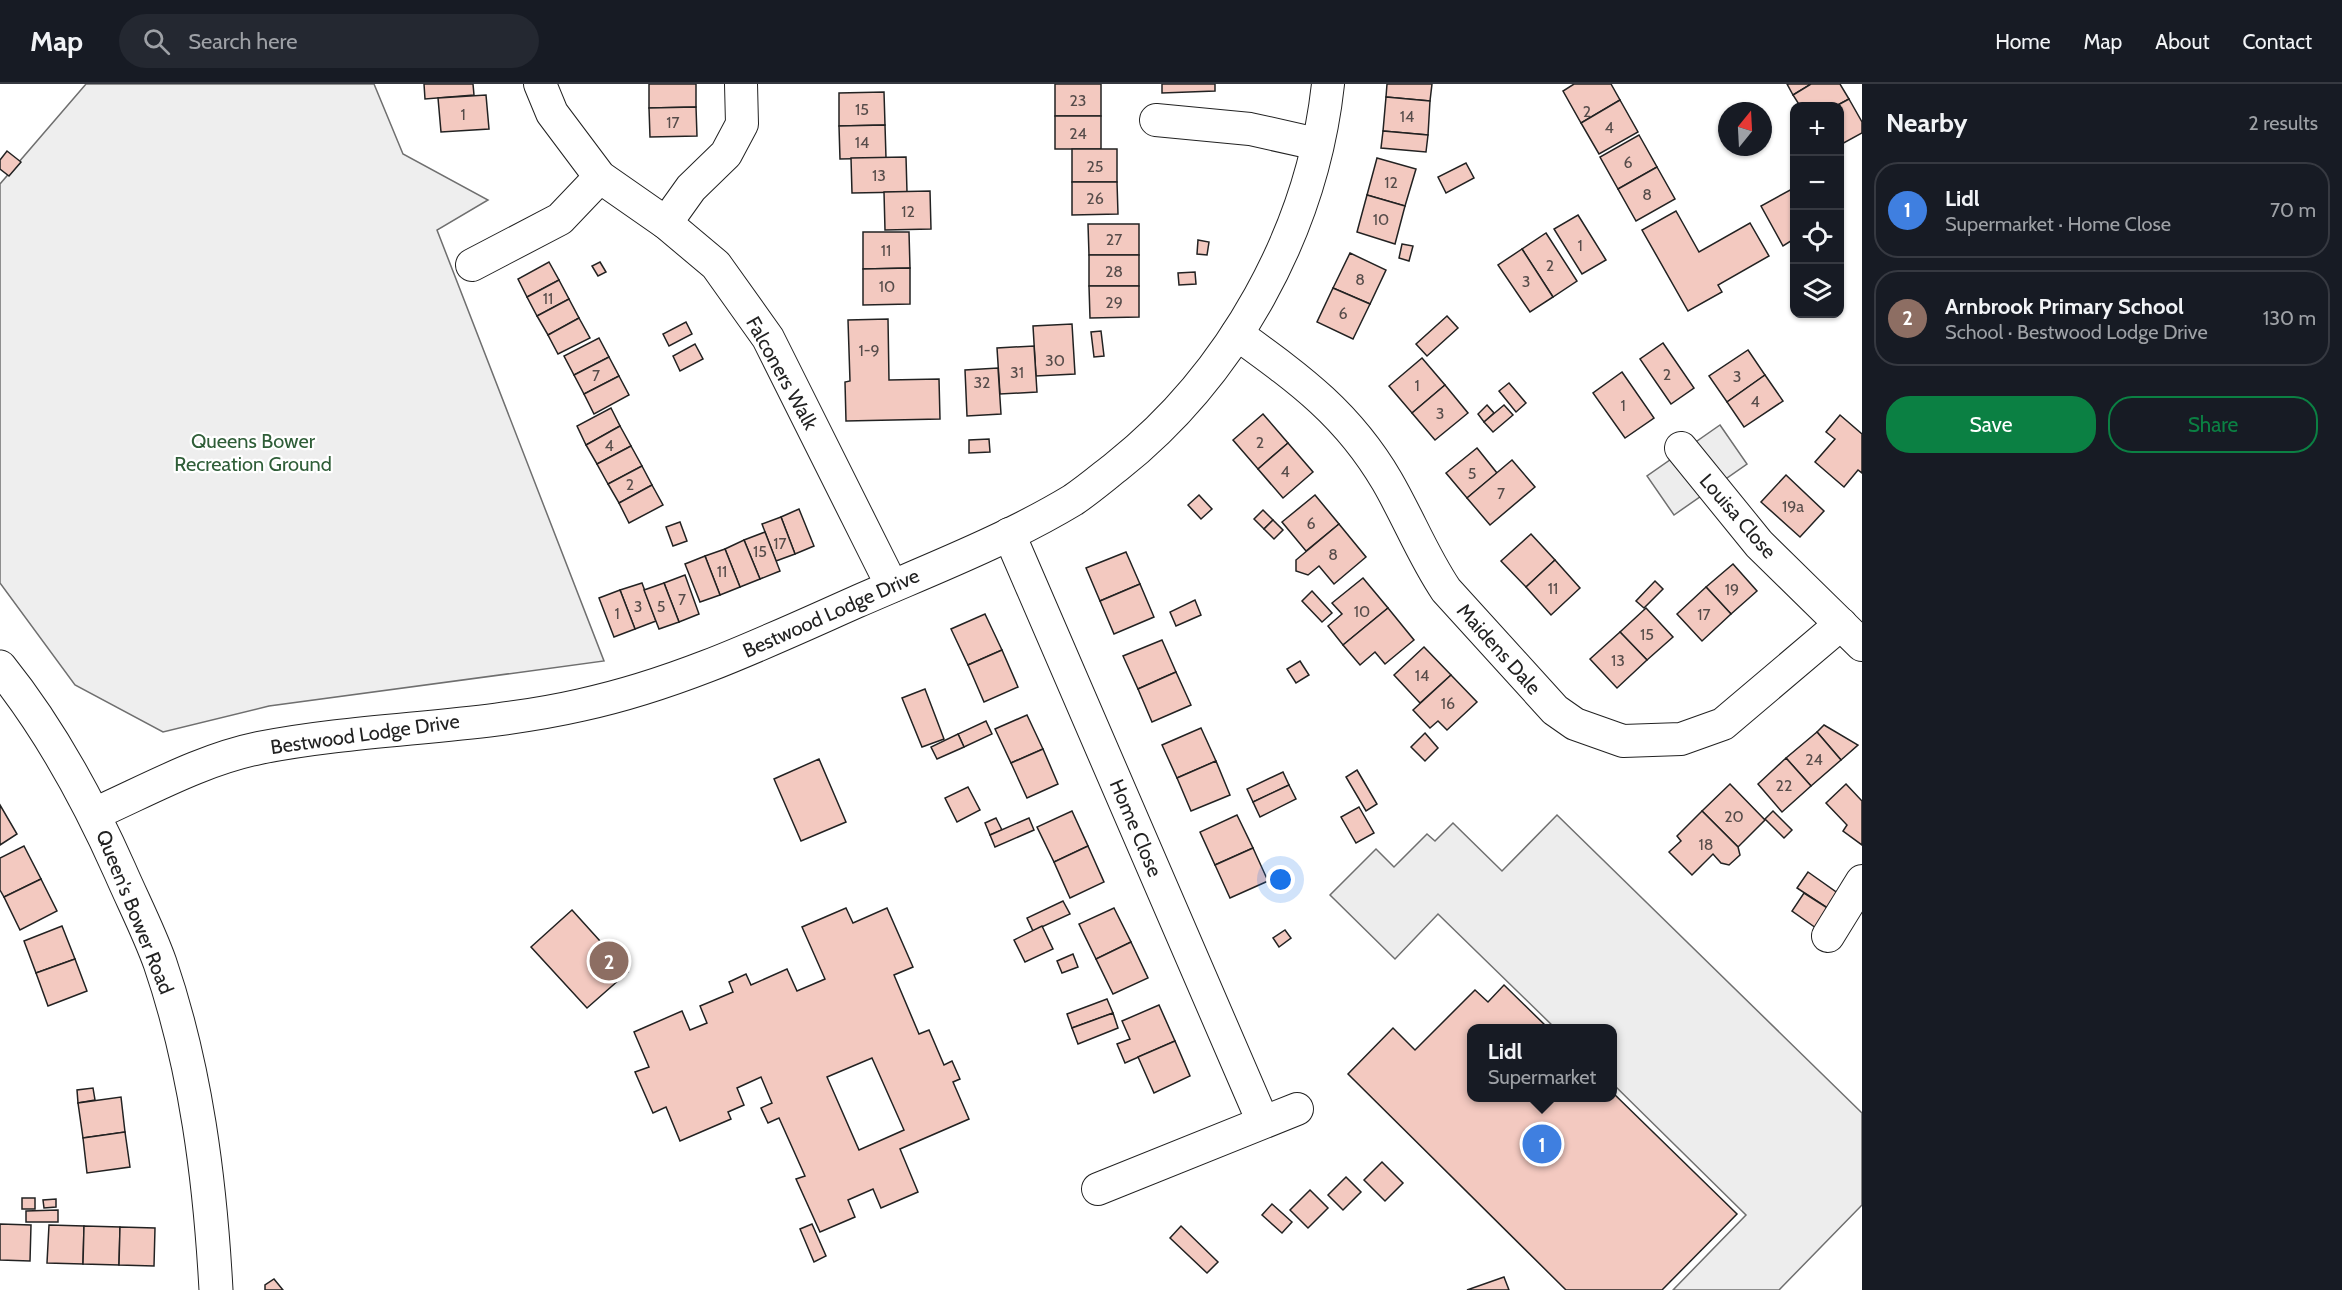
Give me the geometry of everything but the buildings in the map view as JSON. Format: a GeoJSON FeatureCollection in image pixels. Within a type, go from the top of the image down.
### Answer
{"type":"FeatureCollection","features":[{"type":"Feature","properties":{"kind":"street","name":"Falconers Walk"},"geometry":{"type":"LineString","coordinates":[[540,84],[552,113],[600,177],[666,223],[716,265],[768,338],[892,586]]}},
{"type":"Feature","properties":{"kind":"street"},"geometry":{"type":"LineString","coordinates":[[666,223],[691,188],[726,154],[742,123],[741,84]]}},
{"type":"Feature","properties":{"kind":"street","name":"Bestwood Lodge Drive"},"geometry":{"type":"LineString","coordinates":[[94,814],[201,765],[256,749],[335,735],[557,709],[639,691],[714,665],[1009,534],[1075,498],[1141,447],[1196,392],[1237,334],[1281,255],[1299,208],[1317,144],[1328,84]]}},
{"type":"Feature","properties":{"kind":"street"},"geometry":{"type":"LineString","coordinates":[[1156,120],[1250,129],[1317,144]]}},
{"type":"Feature","properties":{"kind":"street"},"geometry":{"type":"LineString","coordinates":[[472,265],[560,219],[600,177]]}},
{"type":"Feature","properties":{"kind":"street","name":"Maidens Dale"},"geometry":{"type":"LineString","coordinates":[[1237,334],[1303,381],[1338,414],[1386,481],[1434,573],[1446,590],[1555,710],[1575,724],[1623,741],[1681,739],[1723,724],[1851,634],[1798,582]]}},
{"type":"Feature","properties":{"kind":"street","name":"Louisa Close"},"geometry":{"type":"LineString","coordinates":[[1681,448],[1759,544],[1798,582]]}},
{"type":"Feature","properties":{"kind":"street","name":"Home Close"},"geometry":{"type":"LineString","coordinates":[[1009,534],[1263,1122]]}},
{"type":"Feature","properties":{"kind":"street","name":"Queen's Bower Road"},"geometry":{"type":"LineString","coordinates":[[0,667],[48,735],[94,814],[159,962],[177,1022],[199,1120],[212,1224],[216,1290]]}},
{"type":"Feature","properties":{"kind":"street"},"geometry":{"type":"LineString","coordinates":[[1828,936],[1862,881]]}},
{"type":"Feature","properties":{"kind":"street"},"geometry":{"type":"LineString","coordinates":[[1098,1189],[1297,1108]]}},
{"type":"Feature","properties":{"kind":"green space","name":"Queens Bower Recreation Ground"},"geometry":{"type":"Polygon","coordinates":[[[86,84],[374,84],[403,154],[488,200],[437,230],[604,661],[269,706],[163,732],[75,685],[0,583],[0,184],[86,84]]]}},
{"type":"Feature","properties":{"kind":"shaded area"},"geometry":{"type":"Polygon","coordinates":[[[1720,425],[1747,464],[1674,515],[1647,476],[1720,425]]]}},
{"type":"Feature","properties":{"kind":"shaded area"},"geometry":{"type":"Polygon","coordinates":[[[1557,815],[1862,1113],[1862,1205],[1779,1290],[1673,1290],[1746,1215],[1617,1088],[1617,1024],[1551,1024],[1438,914],[1395,959],[1330,895],[1376,849],[1394,867],[1427,834],[1435,841],[1453,823],[1502,871],[1557,815]]]}},
{"type":"Feature","properties":{"kind":"place","name":"Arnbrook Primary School"},"geometry":{"type":"Point","coordinates":[609,961]}},
{"type":"Feature","properties":{"kind":"place","name":"Lidl"},"geometry":{"type":"Point","coordinates":[1542,1144]}}]}
